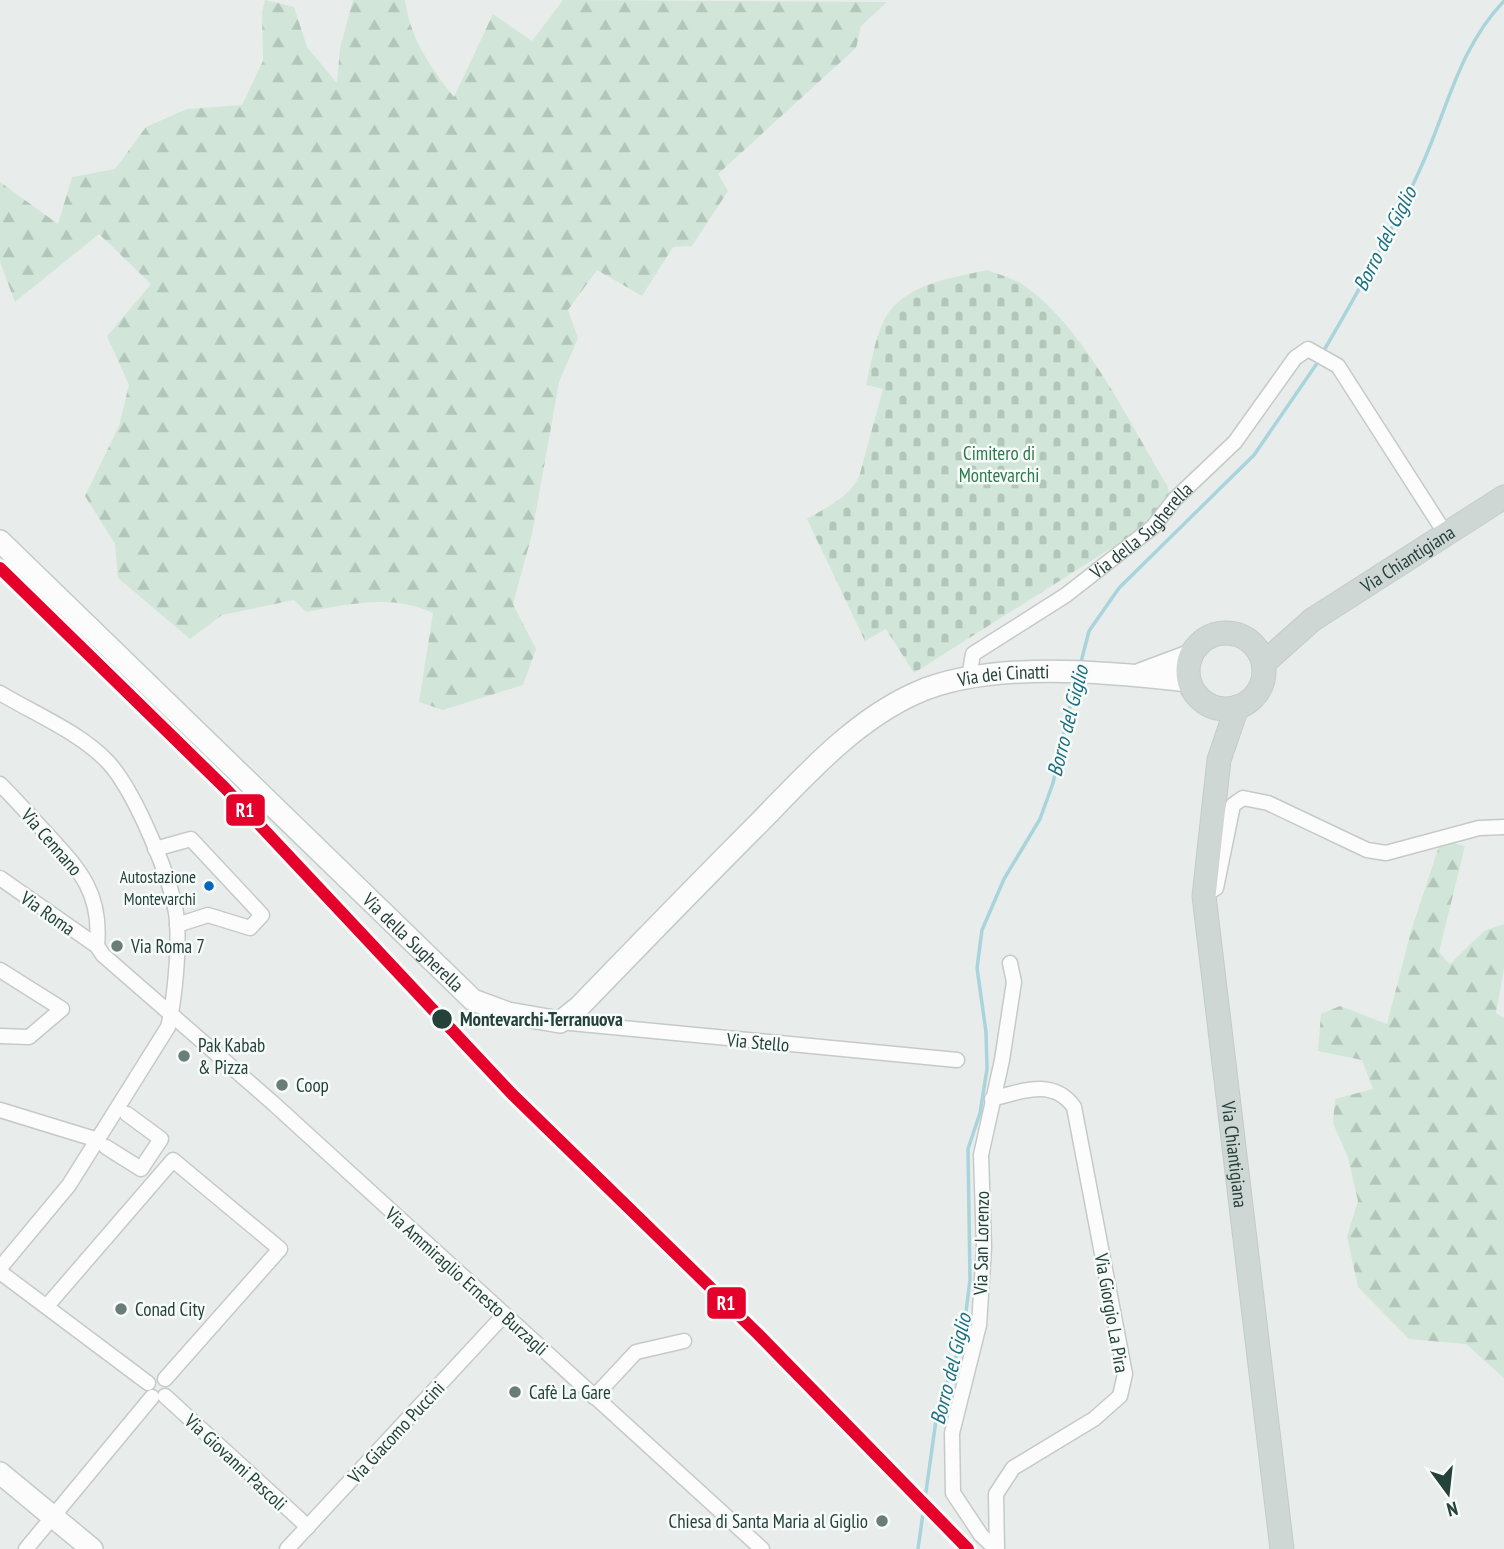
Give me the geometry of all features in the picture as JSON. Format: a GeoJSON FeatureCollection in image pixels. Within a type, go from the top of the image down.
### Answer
{"type":"FeatureCollection","features":[{"type":"Feature","properties":{"kind":"main road","name":"Via Chiantigiana"},"geometry":{"type":"LineString","coordinates":[[1282,1549],[1204,895],[1219,760],[1237,707],[1256,695],[1262,685],[1264,663],[1312,620],[1504,497]]}},
{"type":"Feature","properties":{"kind":"main road","name":"Via Chiantigiana"},"geometry":{"type":"LineString","coordinates":[[1191,655],[1206,638],[1216,633],[1239,634],[1249,640],[1312,620]]}},
{"type":"Feature","properties":{"kind":"main road"},"geometry":{"type":"LineString","coordinates":[[1249,640],[1264,663]]}},
{"type":"Feature","properties":{"kind":"main road"},"geometry":{"type":"LineString","coordinates":[[1189,681],[1191,655]]}},
{"type":"Feature","properties":{"kind":"main road","name":"Via Chiantigiana"},"geometry":{"type":"LineString","coordinates":[[1189,681],[1193,691],[1208,705],[1219,760]]}},
{"type":"Feature","properties":{"kind":"main road"},"geometry":{"type":"LineString","coordinates":[[1208,705],[1217,708],[1237,707]]}},
{"type":"Feature","properties":{"kind":"street","name":"Via della Sugherella"},"geometry":{"type":"LineString","coordinates":[[969,677],[973,654],[1066,595],[1153,527],[1175,499],[1235,442],[1295,358],[1308,349],[1338,366],[1445,533]]}},
{"type":"Feature","properties":{"kind":"street","name":"Via della Sugherella"},"geometry":{"type":"LineString","coordinates":[[0,541],[473,1000],[508,1013],[560,1022]]}},
{"type":"Feature","properties":{"kind":"street"},"geometry":{"type":"LineString","coordinates":[[1137,675],[1191,655]]}},
{"type":"Feature","properties":{"kind":"street","name":"Via dei Cinatti"},"geometry":{"type":"LineString","coordinates":[[560,1022],[579,1007],[824,758],[872,719],[917,692],[969,677],[1056,673],[1137,675],[1189,681]]}},
{"type":"Feature","properties":{"kind":"street"},"geometry":{"type":"LineString","coordinates":[[0,693],[77,738],[106,760],[117,773],[155,849],[177,925],[168,1027],[102,1144],[0,1270]]}},
{"type":"Feature","properties":{"kind":"street","name":"Via Cennano"},"geometry":{"type":"LineString","coordinates":[[0,785],[70,856],[87,882],[97,915],[97,946]]}},
{"type":"Feature","properties":{"kind":"street"},"geometry":{"type":"LineString","coordinates":[[1204,895],[1216,888],[1233,805],[1243,798],[1268,803],[1367,850],[1386,853],[1479,828],[1504,827]]}},
{"type":"Feature","properties":{"kind":"street"},"geometry":{"type":"LineString","coordinates":[[155,849],[191,839],[257,906],[262,915],[250,928],[208,915],[177,925]]}},
{"type":"Feature","properties":{"kind":"street","name":"Via Roma"},"geometry":{"type":"LineString","coordinates":[[0,878],[97,946],[103,955],[171,1014]]}},
{"type":"Feature","properties":{"kind":"street","name":"Via San Lorenzo"},"geometry":{"type":"LineString","coordinates":[[996,1549],[981,1535],[953,1493],[952,1433],[979,1325],[984,1247],[981,1156],[1002,1060],[1014,982],[1010,963]]}},
{"type":"Feature","properties":{"kind":"street"},"geometry":{"type":"LineString","coordinates":[[0,970],[62,1009],[29,1037],[0,1036]]}},
{"type":"Feature","properties":{"kind":"street","name":"Via Ammiraglio Ernesto Burzagli"},"geometry":{"type":"LineString","coordinates":[[171,1014],[762,1549]]}},
{"type":"Feature","properties":{"kind":"street","name":"Via Stello"},"geometry":{"type":"LineString","coordinates":[[560,1022],[957,1059]]}},
{"type":"Feature","properties":{"kind":"street","name":"Via Giorgio La Pira"},"geometry":{"type":"LineString","coordinates":[[992,1099],[1038,1087],[1066,1096],[1074,1107],[1125,1374],[1120,1396],[1094,1419],[1013,1468],[996,1494],[996,1549]]}},
{"type":"Feature","properties":{"kind":"street"},"geometry":{"type":"LineString","coordinates":[[0,1110],[102,1144],[141,1170],[161,1139],[127,1114]]}},
{"type":"Feature","properties":{"kind":"street"},"geometry":{"type":"LineString","coordinates":[[26,1549],[155,1392],[169,1387],[165,1379],[280,1249],[173,1160],[47,1306]]}},
{"type":"Feature","properties":{"kind":"street","name":"Via Giovanni Pascoli"},"geometry":{"type":"LineString","coordinates":[[0,1270],[155,1392],[308,1527]]}},
{"type":"Feature","properties":{"kind":"street","name":"Via Giacomo Puccini"},"geometry":{"type":"LineString","coordinates":[[287,1549],[504,1315]]}},
{"type":"Feature","properties":{"kind":"street"},"geometry":{"type":"LineString","coordinates":[[594,1396],[636,1352],[684,1341]]}},
{"type":"Feature","properties":{"kind":"street"},"geometry":{"type":"LineString","coordinates":[[0,1473],[92,1549]]}},
{"type":"Feature","properties":{"kind":"green space"},"geometry":{"type":"Polygon","coordinates":[[[265,0],[294,7],[307,47],[337,83],[340,48],[353,0],[405,0],[411,27],[422,52],[454,97],[493,14],[532,41],[563,0],[887,2],[861,26],[856,48],[718,174],[728,191],[692,246],[673,247],[642,296],[597,270],[568,310],[578,338],[559,382],[532,534],[513,604],[536,649],[523,685],[443,710],[419,702],[433,613],[402,604],[370,602],[306,612],[294,600],[222,615],[190,639],[118,578],[115,544],[85,496],[119,426],[129,385],[107,336],[151,284],[99,234],[15,302],[0,262],[0,182],[58,224],[72,177],[115,169],[146,127],[187,109],[242,105],[263,61],[262,12],[265,0]]]}},
{"type":"Feature","properties":{"kind":"green space","name":"Cimitero di Montevarchi"},"geometry":{"type":"Polygon","coordinates":[[[987,270],[1022,284],[1045,302],[1066,325],[1104,377],[1167,485],[1170,496],[1155,516],[1135,533],[914,673],[886,629],[865,641],[807,519],[843,496],[859,477],[883,389],[866,385],[877,338],[889,312],[898,302],[921,288],[987,270]]]}},
{"type":"Feature","properties":{"kind":"green space"},"geometry":{"type":"Polygon","coordinates":[[[1441,840],[1465,846],[1439,952],[1450,964],[1484,931],[1504,924],[1504,969],[1496,1013],[1504,1018],[1504,1378],[1466,1344],[1409,1339],[1358,1287],[1347,1236],[1358,1201],[1348,1158],[1333,1123],[1335,1099],[1373,1089],[1362,1060],[1318,1051],[1321,1014],[1340,1006],[1387,1024],[1411,931],[1441,840]]]}},
{"type":"Feature","properties":{"kind":"waterway","name":"Borro del Giglio"},"geometry":{"type":"LineString","coordinates":[[1323,352],[1402,208],[1466,56],[1489,18],[1504,1]]}},
{"type":"Feature","properties":{"kind":"waterway","name":"Borro del Giglio"},"geometry":{"type":"LineString","coordinates":[[1080,666],[1089,631],[1119,588],[1254,455],[1320,359]]}},
{"type":"Feature","properties":{"kind":"waterway","name":"Borro del Giglio"},"geometry":{"type":"LineString","coordinates":[[918,1549],[937,1413],[963,1336],[970,1280],[968,1149],[980,1113],[987,1069],[986,1032],[977,968],[982,930],[1004,879],[1040,819],[1053,783],[1076,680]]}},
{"type":"Feature","properties":{"kind":"transit line","name":"R1"},"geometry":{"type":"LineString","coordinates":[[0,568],[225,788],[511,1093],[758,1334],[968,1549]]}},
{"type":"Feature","properties":{"kind":"place","name":"Autostazione Montevarchi"},"geometry":{"type":"Point","coordinates":[209,886]}},
{"type":"Feature","properties":{"kind":"place","name":"Via Roma 7"},"geometry":{"type":"Point","coordinates":[117,946]}},
{"type":"Feature","properties":{"kind":"place","name":"Montevarchi-Terranuova"},"geometry":{"type":"Point","coordinates":[442,1019]}},
{"type":"Feature","properties":{"kind":"place","name":"Pak Kabab & Pizza"},"geometry":{"type":"Point","coordinates":[184,1056]}},
{"type":"Feature","properties":{"kind":"place","name":"Coop"},"geometry":{"type":"Point","coordinates":[282,1085]}},
{"type":"Feature","properties":{"kind":"place","name":"Conad City"},"geometry":{"type":"Point","coordinates":[121,1309]}},
{"type":"Feature","properties":{"kind":"place","name":"Cafè La Gare"},"geometry":{"type":"Point","coordinates":[515,1392]}},
{"type":"Feature","properties":{"kind":"place","name":"Chiesa di Santa Maria al Giglio"},"geometry":{"type":"Point","coordinates":[882,1521]}}]}
